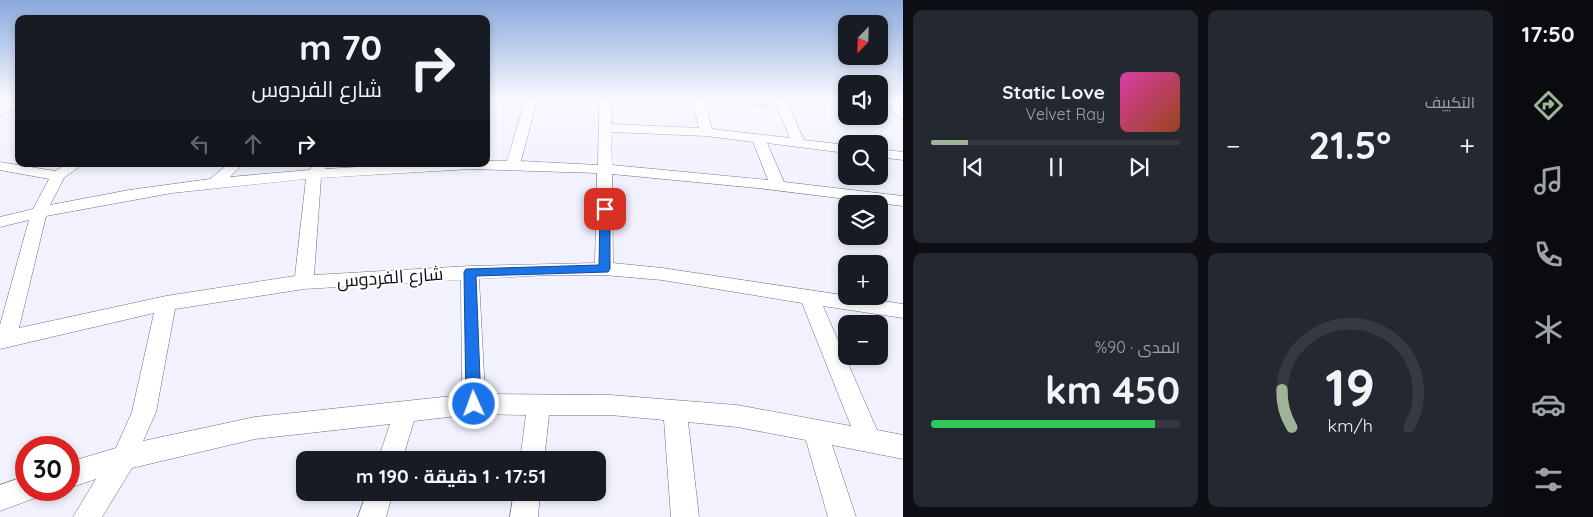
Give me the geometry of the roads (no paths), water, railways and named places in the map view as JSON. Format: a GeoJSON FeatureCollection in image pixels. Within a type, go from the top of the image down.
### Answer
{"type":"FeatureCollection","features":[{"type":"Feature","properties":{"kind":"street"},"geometry":{"type":"LineString","coordinates":[[513,165],[524,124]]}},
{"type":"Feature","properties":{"kind":"street"},"geometry":{"type":"LineString","coordinates":[[604,269],[605,124]]}},
{"type":"Feature","properties":{"kind":"street"},"geometry":{"type":"LineString","coordinates":[[704,124],[706,132]]}},
{"type":"Feature","properties":{"kind":"street"},"geometry":{"type":"LineString","coordinates":[[791,124],[799,143]]}},
{"type":"Feature","properties":{"kind":"street"},"geometry":{"type":"LineString","coordinates":[[605,128],[706,132],[838,148]]}},
{"type":"Feature","properties":{"kind":"street"},"geometry":{"type":"LineString","coordinates":[[758,138],[778,186]]}},
{"type":"Feature","properties":{"kind":"street"},"geometry":{"type":"LineString","coordinates":[[888,154],[903,156]]}},
{"type":"Feature","properties":{"kind":"street"},"geometry":{"type":"LineString","coordinates":[[490,165],[605,170],[778,186],[903,201]]}},
{"type":"Feature","properties":{"kind":"street"},"geometry":{"type":"LineString","coordinates":[[0,166],[58,176]]}},
{"type":"Feature","properties":{"kind":"street"},"geometry":{"type":"LineString","coordinates":[[3,340],[39,212],[58,176],[72,167]]}},
{"type":"Feature","properties":{"kind":"street"},"geometry":{"type":"LineString","coordinates":[[215,183],[233,167]]}},
{"type":"Feature","properties":{"kind":"street"},"geometry":{"type":"LineString","coordinates":[[0,222],[39,212],[215,183],[318,169],[376,167]]}},
{"type":"Feature","properties":{"kind":"street"},"geometry":{"type":"LineString","coordinates":[[304,282],[318,169]]}},
{"type":"Feature","properties":{"kind":"street","name":"شارع الفردوس"},"geometry":{"type":"LineString","coordinates":[[3,340],[166,303],[220,293],[304,282],[470,272],[604,269],[662,274],[903,311]]}},
{"type":"Feature","properties":{"kind":"street"},"geometry":{"type":"LineString","coordinates":[[470,272],[474,404]]}},
{"type":"Feature","properties":{"kind":"street"},"geometry":{"type":"LineString","coordinates":[[809,296],[869,440]]}},
{"type":"Feature","properties":{"kind":"street"},"geometry":{"type":"LineString","coordinates":[[87,517],[124,458],[144,412],[166,303]]}},
{"type":"Feature","properties":{"kind":"street"},"geometry":{"type":"LineString","coordinates":[[80,472],[124,458],[255,428],[474,404],[610,405],[737,416],[815,429],[903,447]]}},
{"type":"Feature","properties":{"kind":"street"},"geometry":{"type":"LineString","coordinates":[[533,451],[539,404]]}},
{"type":"Feature","properties":{"kind":"street"},"geometry":{"type":"LineString","coordinates":[[393,451],[406,411]]}},
{"type":"Feature","properties":{"kind":"street"},"geometry":{"type":"LineString","coordinates":[[675,411],[685,517]]}},
{"type":"Feature","properties":{"kind":"street"},"geometry":{"type":"LineString","coordinates":[[815,429],[842,517]]}},
{"type":"Feature","properties":{"kind":"street"},"geometry":{"type":"LineString","coordinates":[[0,498],[15,493]]}},
{"type":"Feature","properties":{"kind":"street"},"geometry":{"type":"LineString","coordinates":[[372,517],[377,501]]}},
{"type":"Feature","properties":{"kind":"street"},"geometry":{"type":"LineString","coordinates":[[524,517],[526,501]]}}]}
